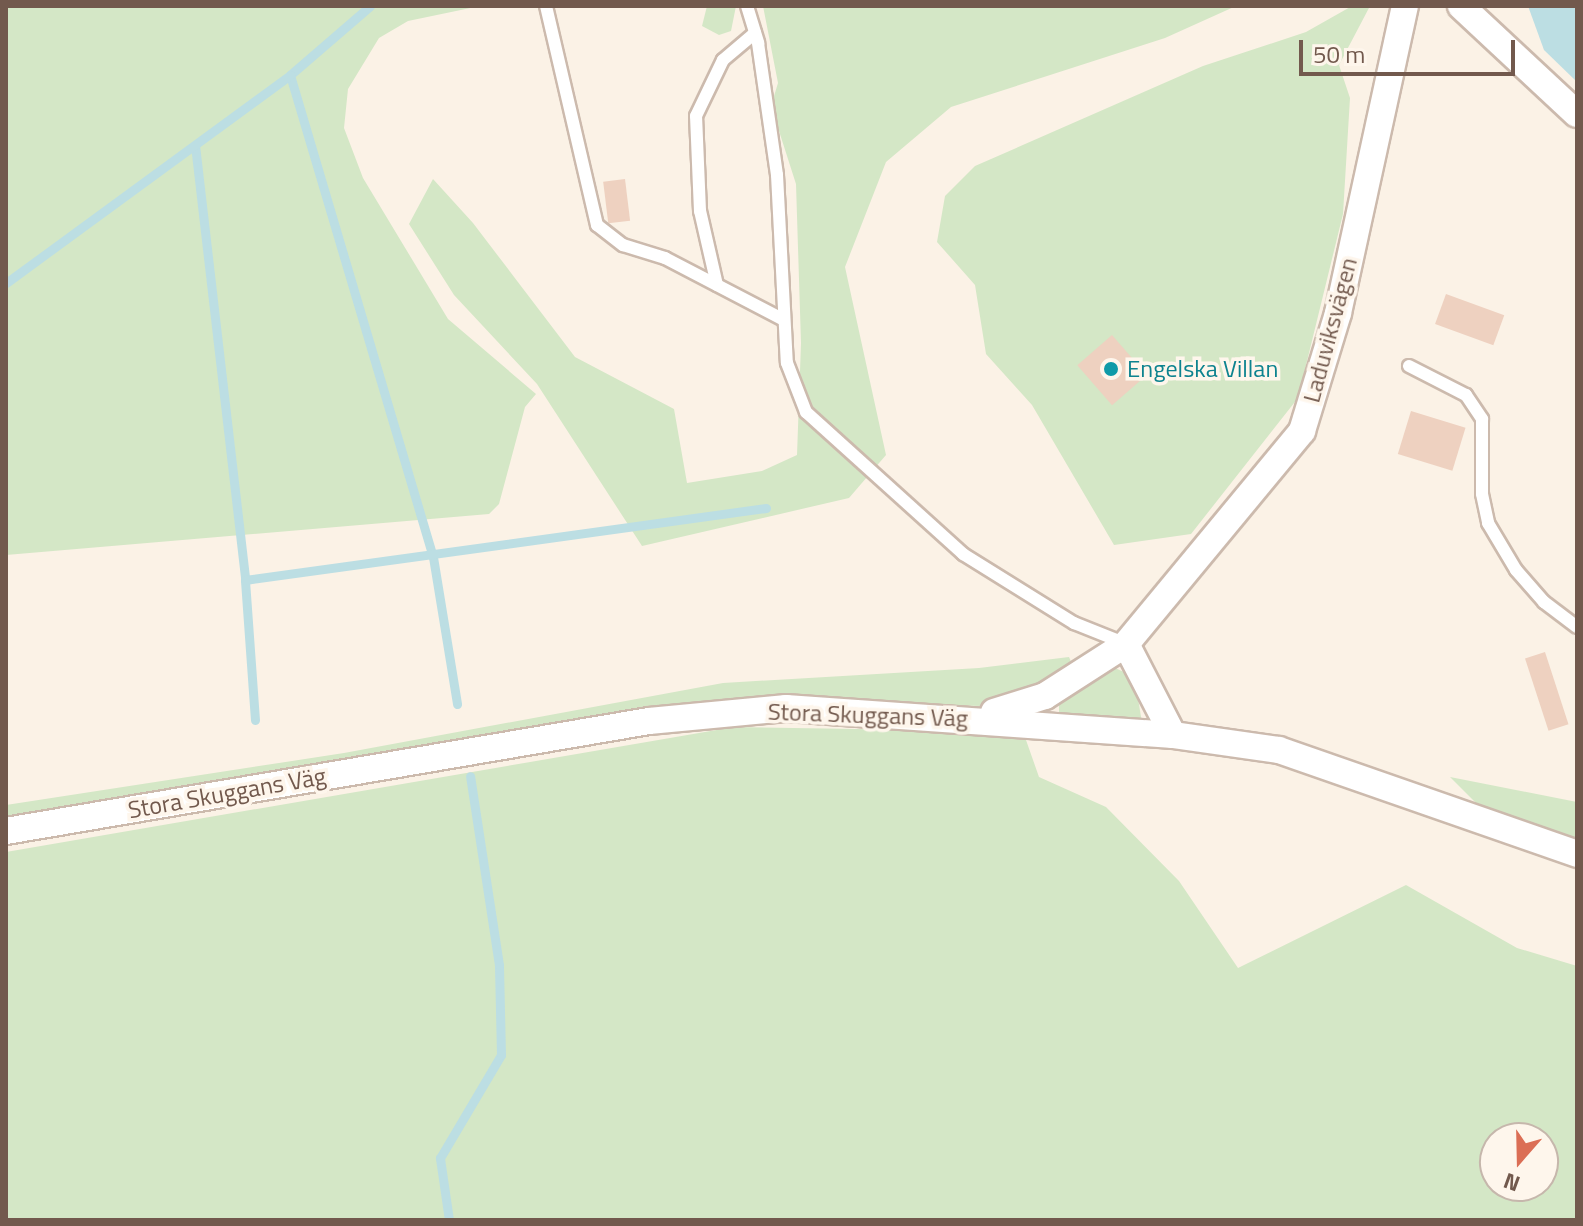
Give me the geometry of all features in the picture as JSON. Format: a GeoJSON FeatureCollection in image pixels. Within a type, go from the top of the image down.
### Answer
{"type":"FeatureCollection","features":[{"type":"Feature","properties":{"kind":"street","name":"Laduviksvägen"},"geometry":{"type":"LineString","coordinates":[[963,718],[1023,706],[1126,644],[1302,431],[1338,313],[1405,6]]}},
{"type":"Feature","properties":{"kind":"street"},"geometry":{"type":"LineString","coordinates":[[1461,6],[1577,114]]}},
{"type":"Feature","properties":{"kind":"street"},"geometry":{"type":"LineString","coordinates":[[1126,644],[1173,735]]}},
{"type":"Feature","properties":{"kind":"street","name":"Stora Skuggans Väg"},"geometry":{"type":"LineString","coordinates":[[6,831],[649,721],[786,708],[1173,735],[1321,761],[1577,854]]}},
{"type":"Feature","properties":{"kind":"lane"},"geometry":{"type":"LineString","coordinates":[[546,6],[597,225],[623,245],[665,258],[784,320]]}},
{"type":"Feature","properties":{"kind":"lane"},"geometry":{"type":"LineString","coordinates":[[747,6],[755,33],[777,175],[787,363],[806,412],[892,494],[963,554],[1022,592],[1126,644]]}},
{"type":"Feature","properties":{"kind":"lane"},"geometry":{"type":"LineString","coordinates":[[717,285],[700,211],[696,116],[723,60],[755,33]]}},
{"type":"Feature","properties":{"kind":"lane"},"geometry":{"type":"LineString","coordinates":[[1409,366],[1466,395],[1482,419],[1481,482],[1488,523],[1516,570],[1544,602],[1577,627]]}},
{"type":"Feature","properties":{"kind":"green space"},"geometry":{"type":"Polygon","coordinates":[[[6,6],[480,6],[408,21],[379,38],[348,89],[344,128],[363,178],[448,319],[536,394],[525,407],[499,504],[489,514],[6,555],[6,6]]]}},
{"type":"Feature","properties":{"kind":"green space"},"geometry":{"type":"Polygon","coordinates":[[[707,6],[736,6],[731,31],[719,35],[702,26],[707,6]]]}},
{"type":"Feature","properties":{"kind":"green space"},"geometry":{"type":"Polygon","coordinates":[[[763,6],[1236,6],[1165,38],[951,107],[886,162],[845,267],[886,455],[849,498],[642,546],[537,384],[454,295],[409,224],[433,179],[473,223],[575,357],[674,409],[687,483],[762,471],[797,455],[801,343],[796,184],[771,106],[778,83],[763,6]]]}},
{"type":"Feature","properties":{"kind":"green space"},"geometry":{"type":"Polygon","coordinates":[[[1352,6],[1370,6],[1339,65],[1350,98],[1343,214],[1298,398],[1191,534],[1114,545],[1032,405],[986,354],[975,285],[937,242],[945,196],[975,166],[1203,66],[1306,32],[1352,6]]]}},
{"type":"Feature","properties":{"kind":"green space"},"geometry":{"type":"Polygon","coordinates":[[[1069,657],[1072,664],[1062,676],[1013,699],[983,706],[865,704],[6,823],[6,805],[344,753],[723,683],[979,668],[1069,657]]]}},
{"type":"Feature","properties":{"kind":"green space"},"geometry":{"type":"Polygon","coordinates":[[[1113,667],[1126,673],[1137,692],[1142,723],[1059,717],[1059,702],[1113,667]]]}},
{"type":"Feature","properties":{"kind":"green space"},"geometry":{"type":"Polygon","coordinates":[[[734,727],[919,730],[1026,740],[1039,777],[1106,807],[1179,881],[1238,968],[1406,885],[1517,948],[1577,966],[1577,1220],[6,1220],[6,852],[734,727]]]}},
{"type":"Feature","properties":{"kind":"green space"},"geometry":{"type":"Polygon","coordinates":[[[1450,777],[1577,802],[1577,844],[1480,807],[1450,777]]]}},
{"type":"Feature","properties":{"kind":"water"},"geometry":{"type":"Polygon","coordinates":[[[1528,6],[1577,6],[1577,82],[1544,50],[1528,6]]]}},
{"type":"Feature","properties":{"kind":"building"},"geometry":{"type":"Polygon","coordinates":[[[625,179],[630,221],[608,223],[603,182],[625,179]]]}},
{"type":"Feature","properties":{"kind":"building"},"geometry":{"type":"Polygon","coordinates":[[[1446,294],[1504,315],[1493,345],[1435,324],[1446,294]]]}},
{"type":"Feature","properties":{"kind":"building","name":"Engelska Villan"},"geometry":{"type":"Polygon","coordinates":[[[1112,335],[1147,375],[1112,405],[1077,365],[1112,335]]]}},
{"type":"Feature","properties":{"kind":"building"},"geometry":{"type":"Polygon","coordinates":[[[1411,411],[1466,428],[1452,471],[1398,454],[1411,411]]]}},
{"type":"Feature","properties":{"kind":"building"},"geometry":{"type":"Polygon","coordinates":[[[1545,652],[1568,724],[1549,731],[1525,658],[1545,652]]]}},
{"type":"Feature","properties":{"kind":"waterway"},"geometry":{"type":"LineString","coordinates":[[370,6],[290,75],[433,557],[457,704]]}},
{"type":"Feature","properties":{"kind":"waterway"},"geometry":{"type":"LineString","coordinates":[[6,283],[290,75]]}},
{"type":"Feature","properties":{"kind":"waterway"},"geometry":{"type":"LineString","coordinates":[[195,145],[245,580]]}},
{"type":"Feature","properties":{"kind":"waterway"},"geometry":{"type":"LineString","coordinates":[[255,720],[245,580],[766,508]]}},
{"type":"Feature","properties":{"kind":"waterway"},"geometry":{"type":"LineString","coordinates":[[449,1220],[440,1158],[501,1055],[499,965],[470,776]]}},
{"type":"Feature","properties":{"kind":"place","name":"Engelska Villan"},"geometry":{"type":"Point","coordinates":[1111,369]}}]}
